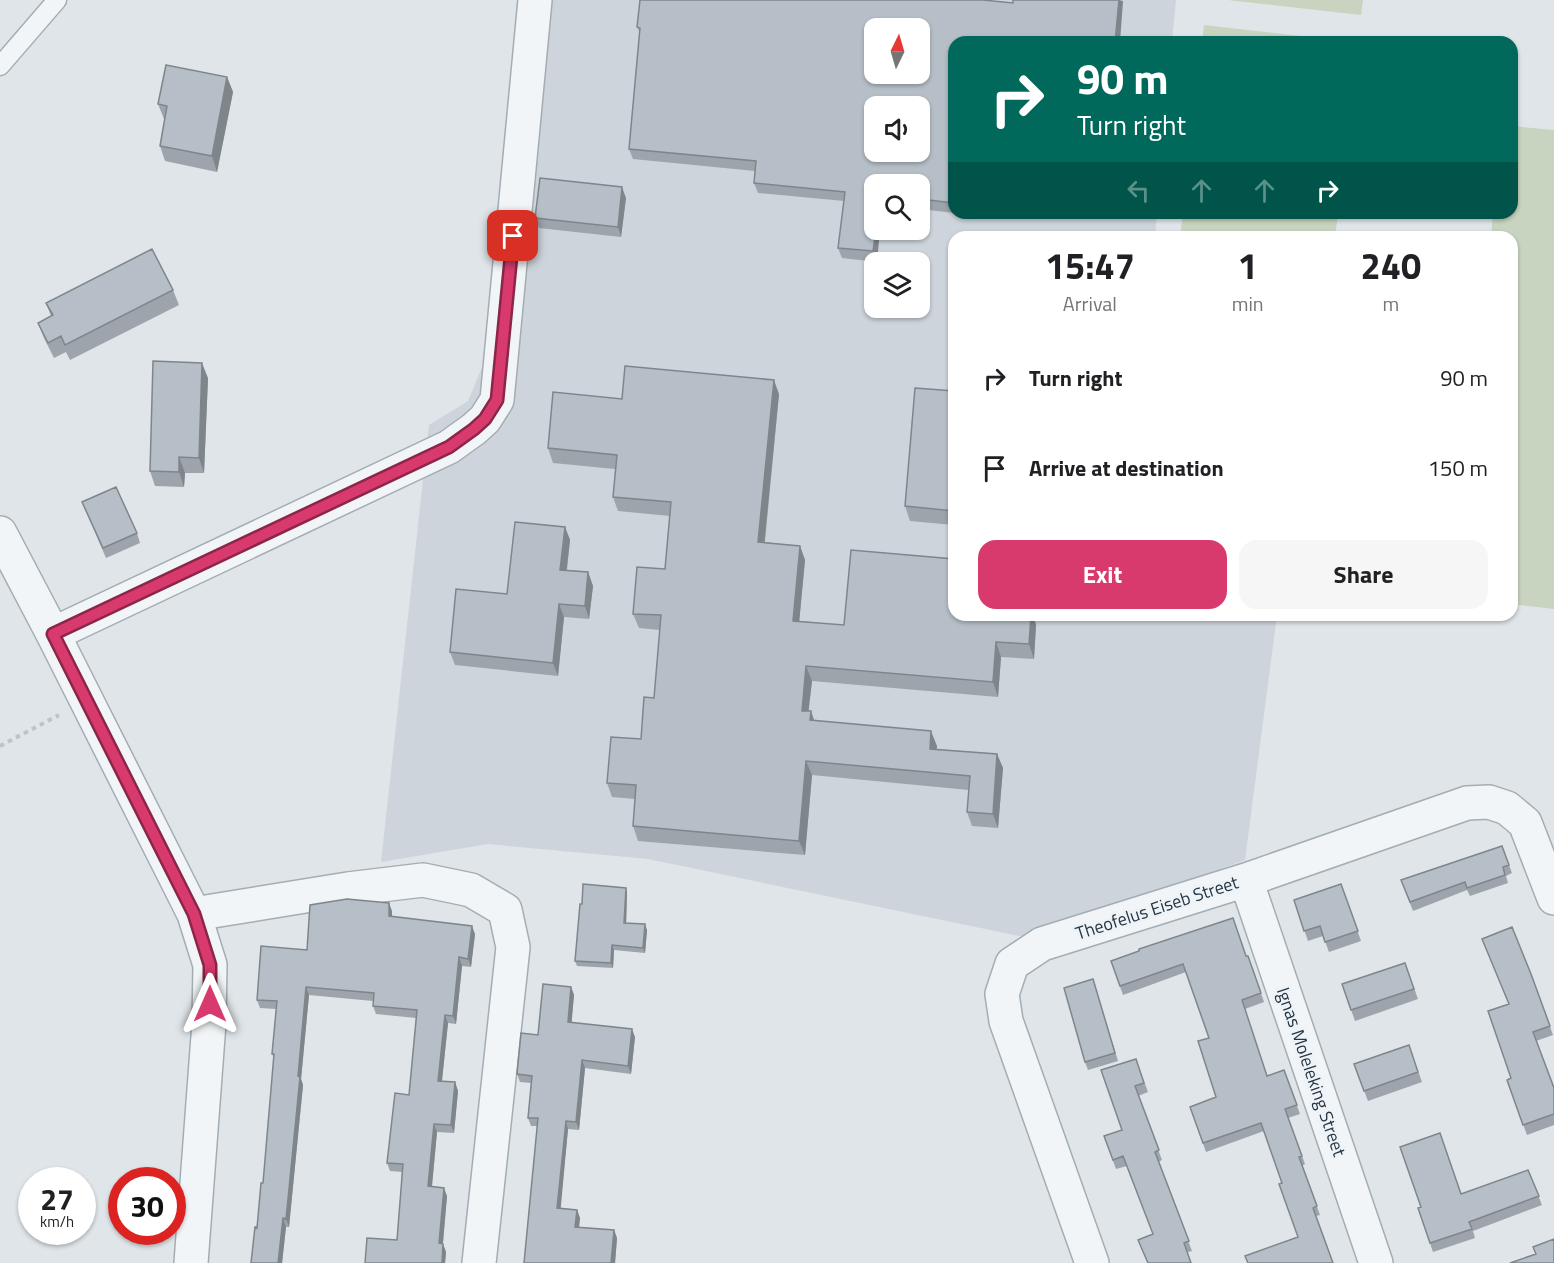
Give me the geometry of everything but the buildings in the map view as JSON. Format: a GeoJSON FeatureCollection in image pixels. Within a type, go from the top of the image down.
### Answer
{"type":"FeatureCollection","features":[{"type":"Feature","properties":{"kind":"street"},"geometry":{"type":"LineString","coordinates":[[53,634],[449,447],[485,419],[497,400],[535,0]]}},
{"type":"Feature","properties":{"kind":"street"},"geometry":{"type":"LineString","coordinates":[[0,533],[194,914],[210,965],[209,1023],[190,1263]]}},
{"type":"Feature","properties":{"kind":"street","name":"Theofelus Eiseb Street"},"geometry":{"type":"LineString","coordinates":[[1092,1263],[1006,1021],[1002,994],[1012,964],[1042,944],[1246,880],[1467,803],[1489,802],[1507,808],[1525,823],[1554,898]]}},
{"type":"Feature","properties":{"kind":"street"},"geometry":{"type":"LineString","coordinates":[[194,914],[348,889],[423,880],[471,890],[505,910],[513,947],[478,1263]]}},
{"type":"Feature","properties":{"kind":"street","name":"Ignas Moleleking Street"},"geometry":{"type":"LineString","coordinates":[[1246,880],[1376,1263]]}},
{"type":"Feature","properties":{"kind":"lane"},"geometry":{"type":"LineString","coordinates":[[0,66],[57,0]]}},
{"type":"Feature","properties":{"kind":"path"},"geometry":{"type":"LineString","coordinates":[[0,746],[86,701]]}},
{"type":"Feature","properties":{"kind":"shaded area"},"geometry":{"type":"Polygon","coordinates":[[[522,0],[1176,0],[1173,36],[948,36],[948,219],[1156,219],[1156,231],[948,231],[948,621],[1276,621],[1245,860],[1029,938],[648,859],[488,844],[381,862],[429,425],[468,401],[483,365],[522,0]]]}},
{"type":"Feature","properties":{"kind":"green space"},"geometry":{"type":"Polygon","coordinates":[[[1228,0],[1363,0],[1361,15],[1228,0]]]}},
{"type":"Feature","properties":{"kind":"green space"},"geometry":{"type":"Polygon","coordinates":[[[1204,25],[1300,36],[1203,36],[1204,25]]]}},
{"type":"Feature","properties":{"kind":"green space"},"geometry":{"type":"Polygon","coordinates":[[[1518,127],[1554,130],[1554,609],[1518,605],[1518,231],[1492,231],[1492,219],[1518,219],[1518,127]]]}},
{"type":"Feature","properties":{"kind":"green space"},"geometry":{"type":"Polygon","coordinates":[[[1182,219],[1337,219],[1336,231],[1181,231],[1182,219]]]}},
{"type":"Feature","properties":{"kind":"route"},"geometry":{"type":"LineString","coordinates":[[210,1004],[210,965],[194,914],[53,634],[449,447],[474,429],[485,419],[497,400],[513,236]]}}]}
